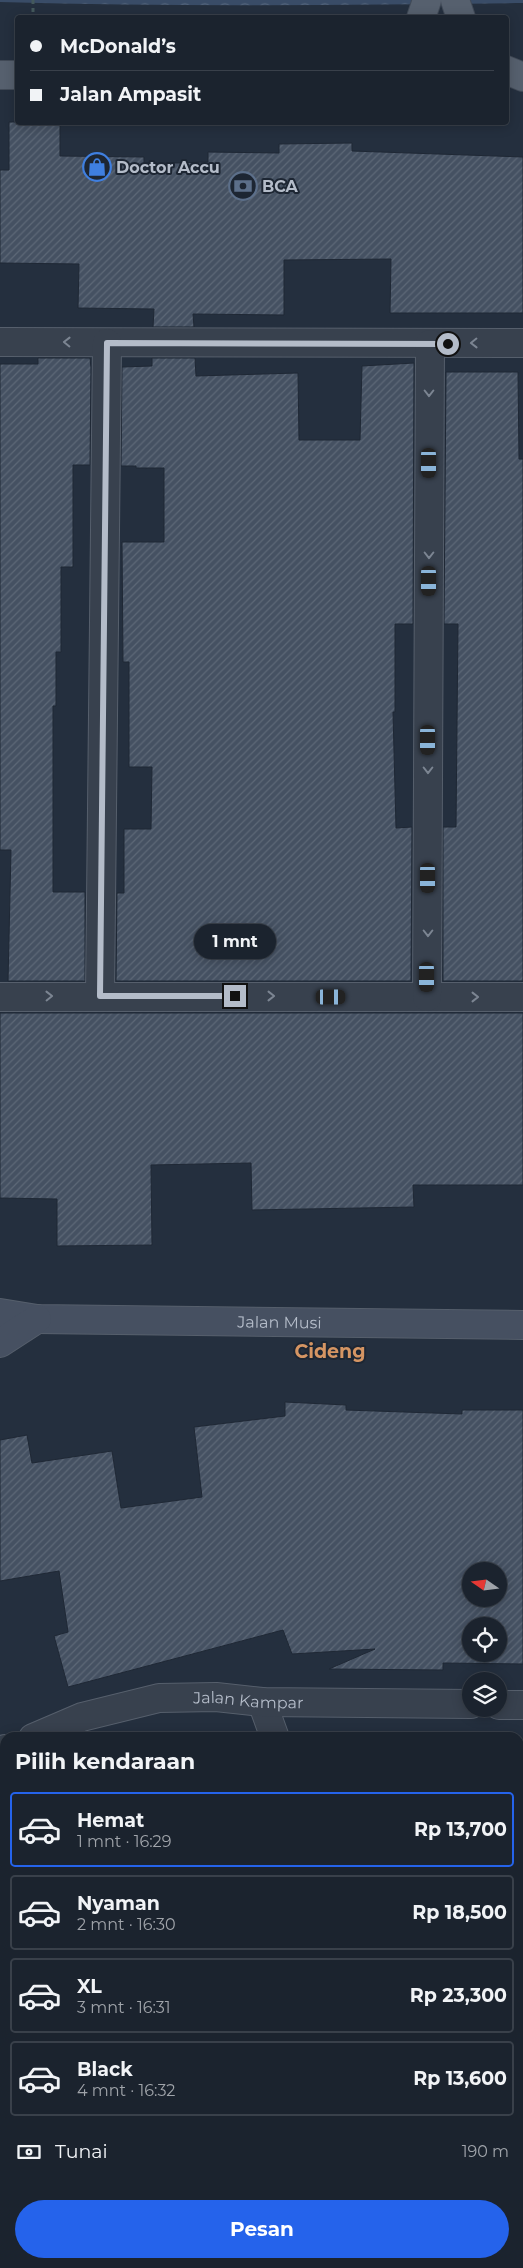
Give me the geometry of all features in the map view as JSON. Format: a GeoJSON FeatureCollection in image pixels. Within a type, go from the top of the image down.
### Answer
{"type":"FeatureCollection","features":[{"type":"Feature","properties":{"kind":"main road"},"geometry":{"type":"LineString","coordinates":[[422,15],[427,0]]}},
{"type":"Feature","properties":{"kind":"main road"},"geometry":{"type":"LineString","coordinates":[[455,0],[460,15]]}},
{"type":"Feature","properties":{"kind":"main road"},"geometry":{"type":"LineString","coordinates":[[509,71],[523,78]]}},
{"type":"Feature","properties":{"kind":"main road"},"geometry":{"type":"LineString","coordinates":[[0,74],[15,74]]}},
{"type":"Feature","properties":{"kind":"main road"},"geometry":{"type":"LineString","coordinates":[[509,79],[523,78]]}},
{"type":"Feature","properties":{"kind":"street"},"geometry":{"type":"LineString","coordinates":[[0,342],[523,343]]}},
{"type":"Feature","properties":{"kind":"street"},"geometry":{"type":"LineString","coordinates":[[100,996],[107,343]]}},
{"type":"Feature","properties":{"kind":"street"},"geometry":{"type":"LineString","coordinates":[[427,997],[430,344]]}},
{"type":"Feature","properties":{"kind":"street"},"geometry":{"type":"LineString","coordinates":[[0,997],[523,997]]}},
{"type":"Feature","properties":{"kind":"street","name":"Jalan Musi"},"geometry":{"type":"LineString","coordinates":[[0,1313],[37,1319],[523,1324]]}},
{"type":"Feature","properties":{"kind":"street"},"geometry":{"type":"LineString","coordinates":[[0,1343],[37,1319]]}},
{"type":"Feature","properties":{"kind":"street","name":"Jalan Kampar"},"geometry":{"type":"LineString","coordinates":[[62,1732],[86,1727],[159,1698],[216,1697],[262,1702],[462,1704]]}},
{"type":"Feature","properties":{"kind":"street"},"geometry":{"type":"LineString","coordinates":[[262,1702],[273,1732]]}},
{"type":"Feature","properties":{"kind":"street"},"geometry":{"type":"LineString","coordinates":[[507,1705],[523,1705]]}},
{"type":"Feature","properties":{"kind":"path"},"geometry":{"type":"LineString","coordinates":[[33,0],[33,15]]}},
{"type":"Feature","properties":{"kind":"water"},"geometry":{"type":"Polygon","coordinates":[[[0,0],[523,0],[523,3],[196,5],[65,4],[0,2],[0,0]]]}},
{"type":"Feature","properties":{"kind":"building"},"geometry":{"type":"Polygon","coordinates":[[[9,122],[15,122],[15,125],[60,125],[60,156],[144,157],[144,164],[208,162],[208,152],[279,153],[279,144],[352,143],[352,151],[523,157],[523,313],[390,313],[391,259],[284,260],[284,315],[193,314],[194,327],[153,327],[154,309],[78,308],[79,264],[0,263],[0,170],[9,170],[9,122]]]}},
{"type":"Feature","properties":{"kind":"building"},"geometry":{"type":"Polygon","coordinates":[[[38,358],[90,358],[91,368],[90,465],[73,465],[73,567],[61,567],[61,652],[56,652],[56,706],[53,706],[53,892],[85,892],[85,981],[8,981],[11,850],[0,850],[0,364],[38,364],[38,358]]]}},
{"type":"Feature","properties":{"kind":"building"},"geometry":{"type":"Polygon","coordinates":[[[152,358],[195,358],[196,376],[298,373],[299,440],[360,440],[362,366],[414,363],[413,624],[395,624],[395,712],[393,712],[396,828],[412,827],[411,981],[116,981],[117,893],[124,893],[124,829],[151,829],[152,767],[129,767],[129,662],[123,662],[122,542],[164,542],[164,468],[121,466],[122,367],[152,366],[152,358]]]}},
{"type":"Feature","properties":{"kind":"building"},"geometry":{"type":"Polygon","coordinates":[[[446,372],[518,372],[519,459],[523,459],[523,981],[443,981],[443,827],[456,827],[458,624],[444,624],[446,372]]]}},
{"type":"Feature","properties":{"kind":"building"},"geometry":{"type":"Polygon","coordinates":[[[0,1013],[523,1013],[523,1185],[413,1185],[414,1207],[252,1210],[251,1163],[151,1165],[152,1245],[57,1246],[57,1199],[0,1198],[0,1013]]]}},
{"type":"Feature","properties":{"kind":"building"},"geometry":{"type":"Polygon","coordinates":[[[285,1402],[346,1405],[346,1410],[462,1414],[462,1410],[523,1410],[523,1664],[443,1663],[443,1670],[329,1669],[375,1649],[292,1654],[283,1630],[68,1687],[54,1636],[68,1632],[59,1571],[0,1581],[0,1440],[27,1435],[32,1463],[112,1451],[121,1508],[202,1497],[194,1427],[285,1416],[285,1402]]]}},
{"type":"Feature","properties":{"kind":"place","name":"Doctor Accu"},"geometry":{"type":"Point","coordinates":[97,167]}},
{"type":"Feature","properties":{"kind":"place","name":"BCA"},"geometry":{"type":"Point","coordinates":[243,186]}},
{"type":"Feature","properties":{"kind":"district","name":"Cideng"},"geometry":{"type":"Point","coordinates":[330,1351]}},
{"type":"Feature","properties":{"kind":"route"},"geometry":{"type":"LineString","coordinates":[[235,996],[100,996],[107,343],[448,344]]}}]}
